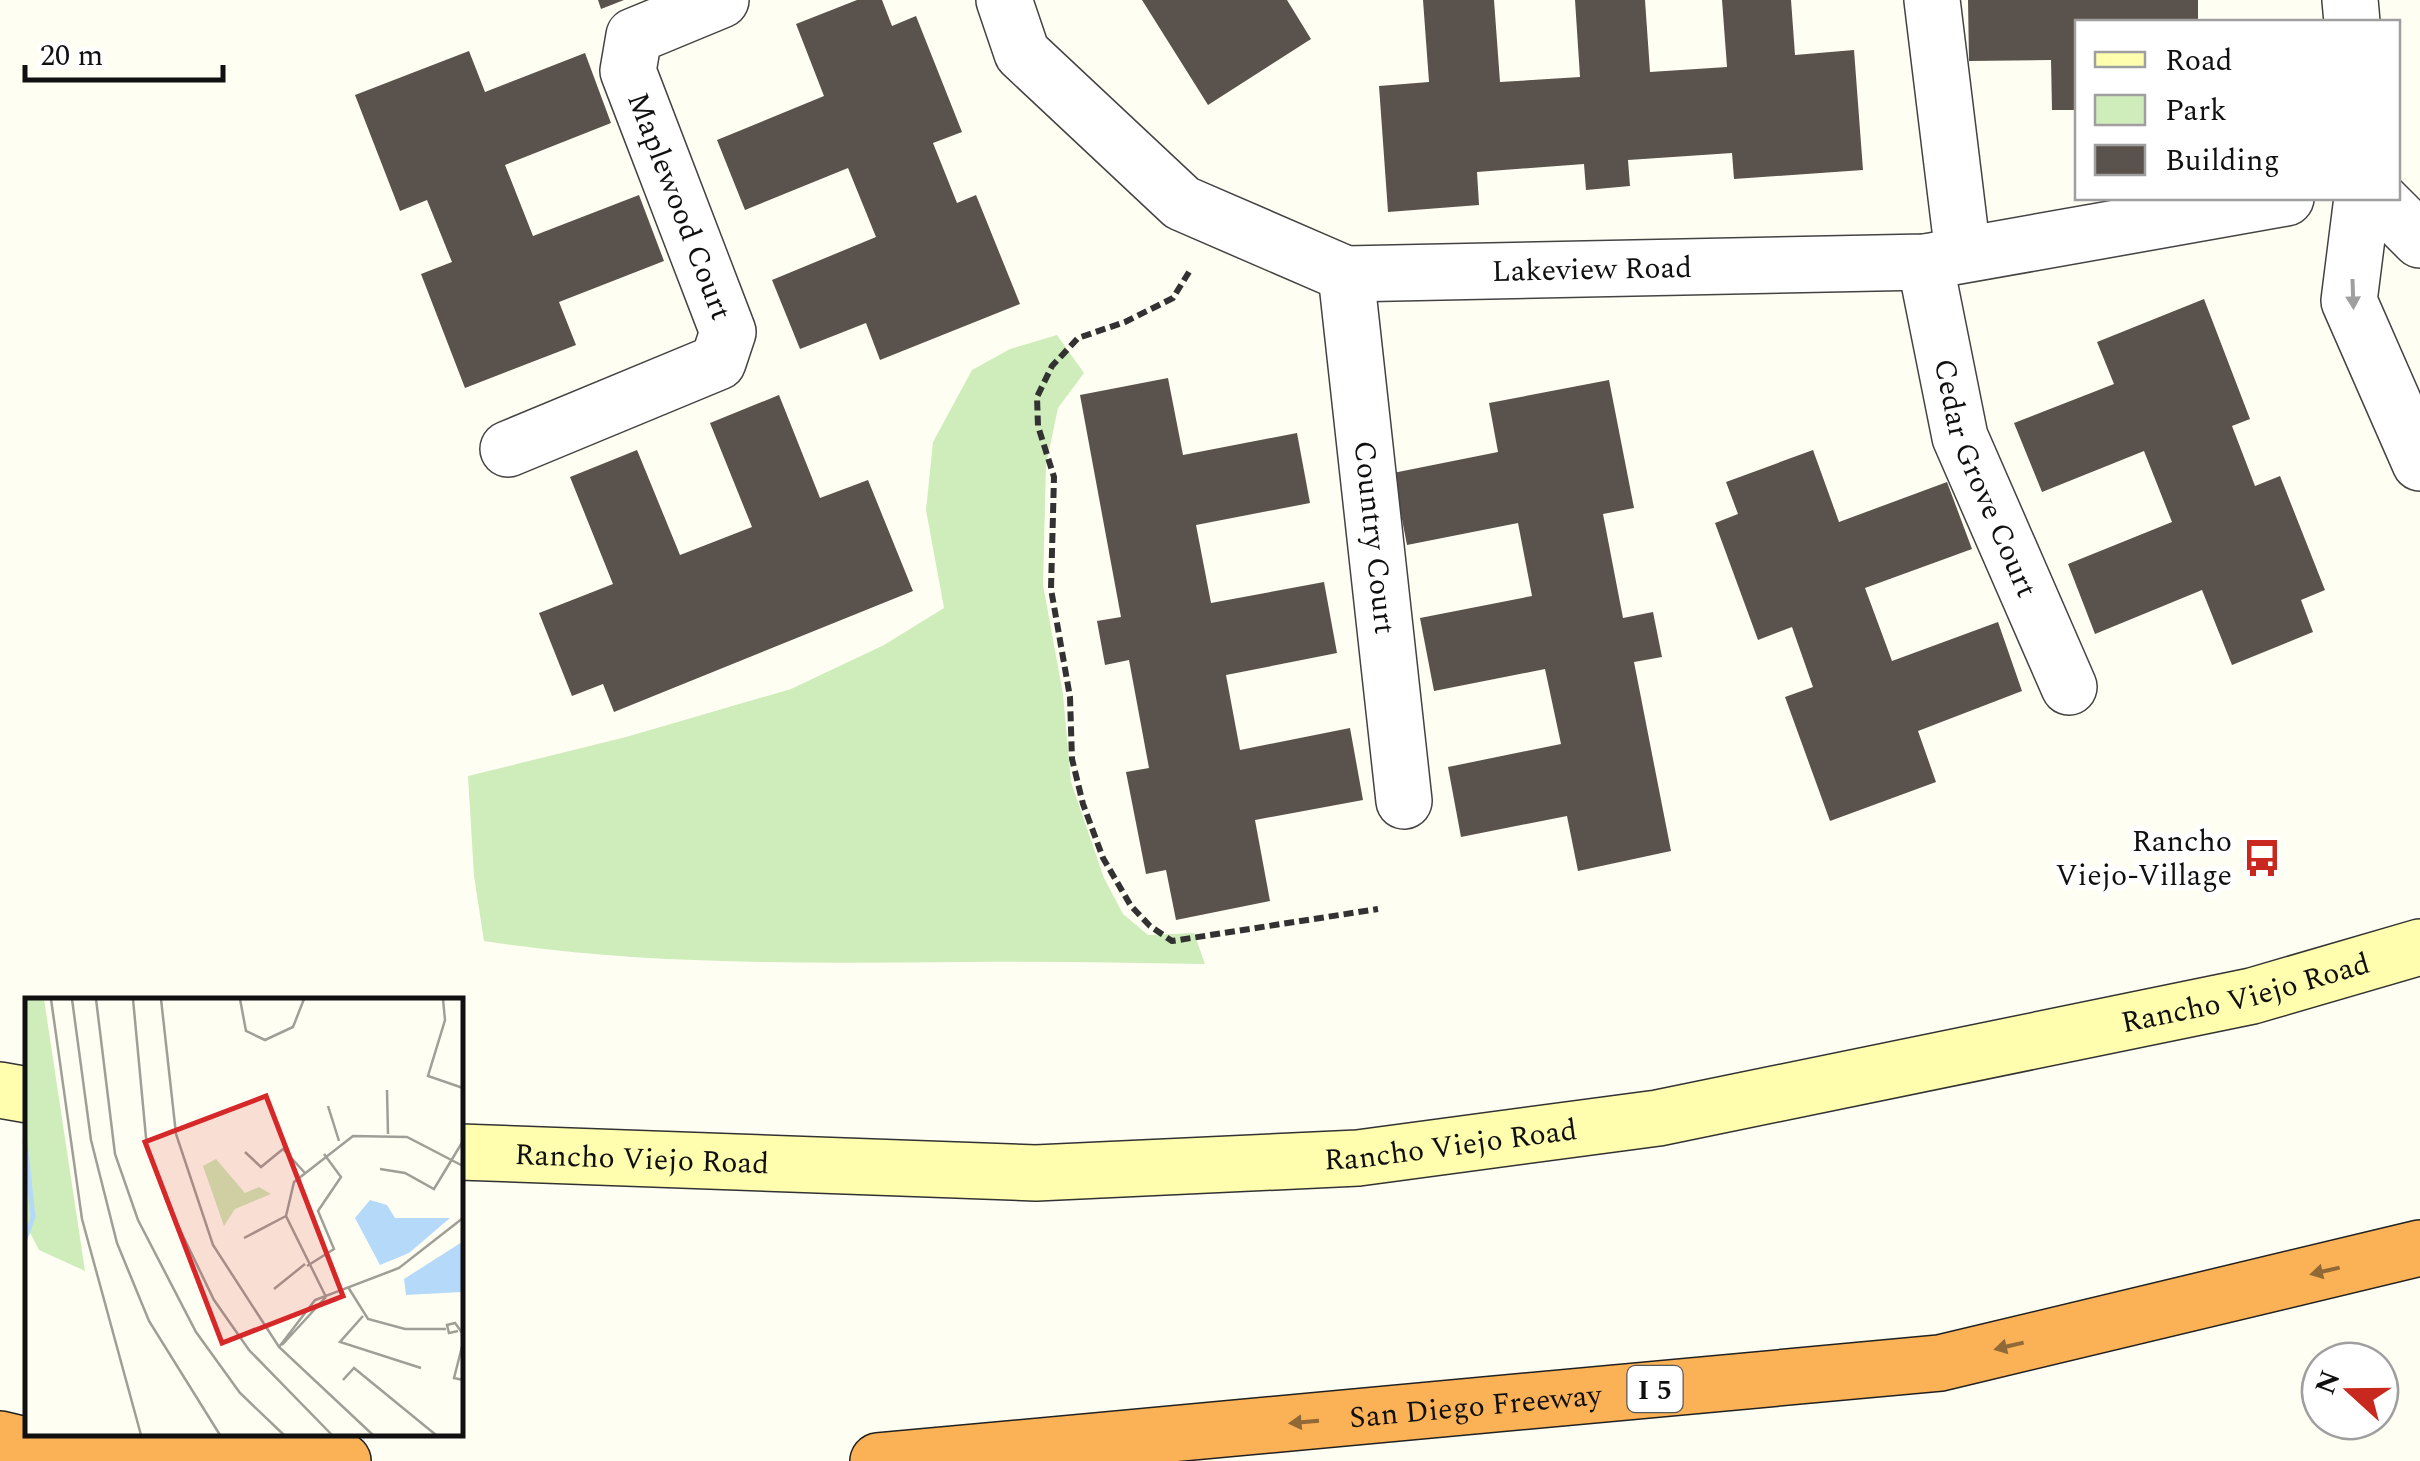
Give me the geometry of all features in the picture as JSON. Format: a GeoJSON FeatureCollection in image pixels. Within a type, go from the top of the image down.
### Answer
{"type":"FeatureCollection","features":[{"type":"Feature","properties":{"kind":"highway","name":"San Diego Freeway"},"geometry":{"type":"LineString","coordinates":[[878,1461],[1940,1363],[2420,1248]]}},
{"type":"Feature","properties":{"kind":"highway"},"geometry":{"type":"LineString","coordinates":[[0,1440],[67,1455],[343,1461]]}},
{"type":"Feature","properties":{"kind":"main road","name":"Rancho Viejo Road"},"geometry":{"type":"LineString","coordinates":[[462,1152],[1036,1173],[1358,1158],[1658,1118],[2252,996],[2420,947]]}},
{"type":"Feature","properties":{"kind":"main road"},"geometry":{"type":"LineString","coordinates":[[0,1090],[25,1095]]}},
{"type":"Feature","properties":{"kind":"street","name":"Maplewood Court"},"geometry":{"type":"LineString","coordinates":[[508,450],[718,362],[728,332],[628,71],[634,36],[721,0]]}},
{"type":"Feature","properties":{"kind":"street","name":"Lakeview Road"},"geometry":{"type":"LineString","coordinates":[[1004,0],[1022,53],[1182,203],[1346,274],[1944,258],[2275,200]]}},
{"type":"Feature","properties":{"kind":"street","name":"Cedar Grove Court"},"geometry":{"type":"LineString","coordinates":[[1932,0],[1944,258],[1960,437],[2068,687]]}},
{"type":"Feature","properties":{"kind":"street"},"geometry":{"type":"LineString","coordinates":[[2362,200],[2349,301],[2420,463]]}},
{"type":"Feature","properties":{"kind":"street"},"geometry":{"type":"LineString","coordinates":[[2380,200],[2420,240]]}},
{"type":"Feature","properties":{"kind":"street","name":"Country Court"},"geometry":{"type":"LineString","coordinates":[[1346,274],[1404,801]]}},
{"type":"Feature","properties":{"kind":"path"},"geometry":{"type":"LineString","coordinates":[[1221,220],[1173,298],[1125,322],[1078,338],[1052,366],[1037,397],[1038,426],[1054,478],[1051,589],[1070,698],[1072,759],[1104,858],[1131,906],[1172,941],[1378,909]]}},
{"type":"Feature","properties":{"kind":"green space"},"geometry":{"type":"Polygon","coordinates":[[[1057,335],[1084,373],[1058,408],[1046,465],[1043,585],[1063,694],[1071,782],[1104,878],[1123,914],[1148,935],[1194,933],[1205,964],[726,961],[604,955],[484,941],[474,876],[468,776],[626,737],[791,689],[884,645],[944,608],[926,510],[933,442],[972,370],[1010,349],[1057,335]]]}},
{"type":"Feature","properties":{"kind":"building"},"geometry":{"type":"Polygon","coordinates":[[[598,0],[624,0],[601,9],[598,0]]]}},
{"type":"Feature","properties":{"kind":"building"},"geometry":{"type":"Polygon","coordinates":[[[857,0],[882,0],[892,26],[916,16],[962,132],[933,143],[957,203],[976,195],[1020,304],[880,360],[866,323],[800,349],[772,280],[876,237],[848,168],[745,210],[717,140],[824,96],[796,24],[857,0]]]}},
{"type":"Feature","properties":{"kind":"building"},"geometry":{"type":"Polygon","coordinates":[[[1142,0],[1287,0],[1311,39],[1208,105],[1142,0]]]}},
{"type":"Feature","properties":{"kind":"building"},"geometry":{"type":"Polygon","coordinates":[[[1423,0],[1494,0],[1500,82],[1580,77],[1575,0],[1645,0],[1650,72],[1727,67],[1722,0],[1791,0],[1795,55],[1854,50],[1863,170],[1734,179],[1732,153],[1628,160],[1630,186],[1586,190],[1584,164],[1477,172],[1479,205],[1388,212],[1379,86],[1429,82],[1423,0]]]}},
{"type":"Feature","properties":{"kind":"building"},"geometry":{"type":"Polygon","coordinates":[[[1968,0],[2198,0],[2198,20],[2075,20],[2075,110],[2052,110],[2051,60],[1969,61],[1968,0]]]}},
{"type":"Feature","properties":{"kind":"building"},"geometry":{"type":"Polygon","coordinates":[[[469,51],[485,92],[585,53],[611,123],[505,165],[533,236],[639,195],[664,261],[559,302],[576,345],[465,388],[421,274],[452,262],[427,200],[400,211],[355,95],[469,51]]]}},
{"type":"Feature","properties":{"kind":"building"},"geometry":{"type":"Polygon","coordinates":[[[2204,299],[2250,419],[2232,426],[2255,486],[2280,476],[2325,590],[2301,600],[2313,632],[2232,665],[2202,590],[2095,634],[2068,564],[2172,522],[2144,451],[2042,492],[2014,423],[2114,384],[2097,342],[2204,299]]]}},
{"type":"Feature","properties":{"kind":"building"},"geometry":{"type":"Polygon","coordinates":[[[1168,378],[1183,455],[1297,433],[1310,503],[1196,525],[1211,603],[1324,582],[1337,653],[1226,675],[1240,750],[1350,728],[1363,800],[1255,820],[1270,901],[1176,920],[1166,870],[1146,874],[1126,772],[1149,768],[1129,660],[1105,665],[1097,621],[1121,617],[1080,395],[1168,378]]]}},
{"type":"Feature","properties":{"kind":"building"},"geometry":{"type":"Polygon","coordinates":[[[1609,380],[1634,508],[1603,514],[1623,618],[1653,612],[1662,657],[1634,662],[1671,851],[1578,871],[1567,816],[1461,837],[1448,767],[1561,744],[1545,669],[1434,691],[1420,618],[1532,596],[1518,523],[1407,545],[1393,473],[1498,452],[1489,403],[1609,380]]]}},
{"type":"Feature","properties":{"kind":"building"},"geometry":{"type":"Polygon","coordinates":[[[779,395],[820,498],[868,480],[913,591],[614,712],[603,684],[572,696],[539,613],[613,584],[570,477],[637,450],[680,555],[752,527],[710,423],[779,395]]]}},
{"type":"Feature","properties":{"kind":"building"},"geometry":{"type":"Polygon","coordinates":[[[1813,450],[1839,522],[1947,482],[1972,549],[1865,588],[1892,661],[1998,622],[2022,691],[1918,731],[1936,782],[1830,821],[1785,697],[1813,687],[1792,627],[1758,640],[1715,523],[1738,514],[1726,482],[1813,450]]]}},
{"type":"Feature","properties":{"kind":"place","name":"Rancho Viejo-Village"},"geometry":{"type":"Point","coordinates":[2262,858]}}]}
